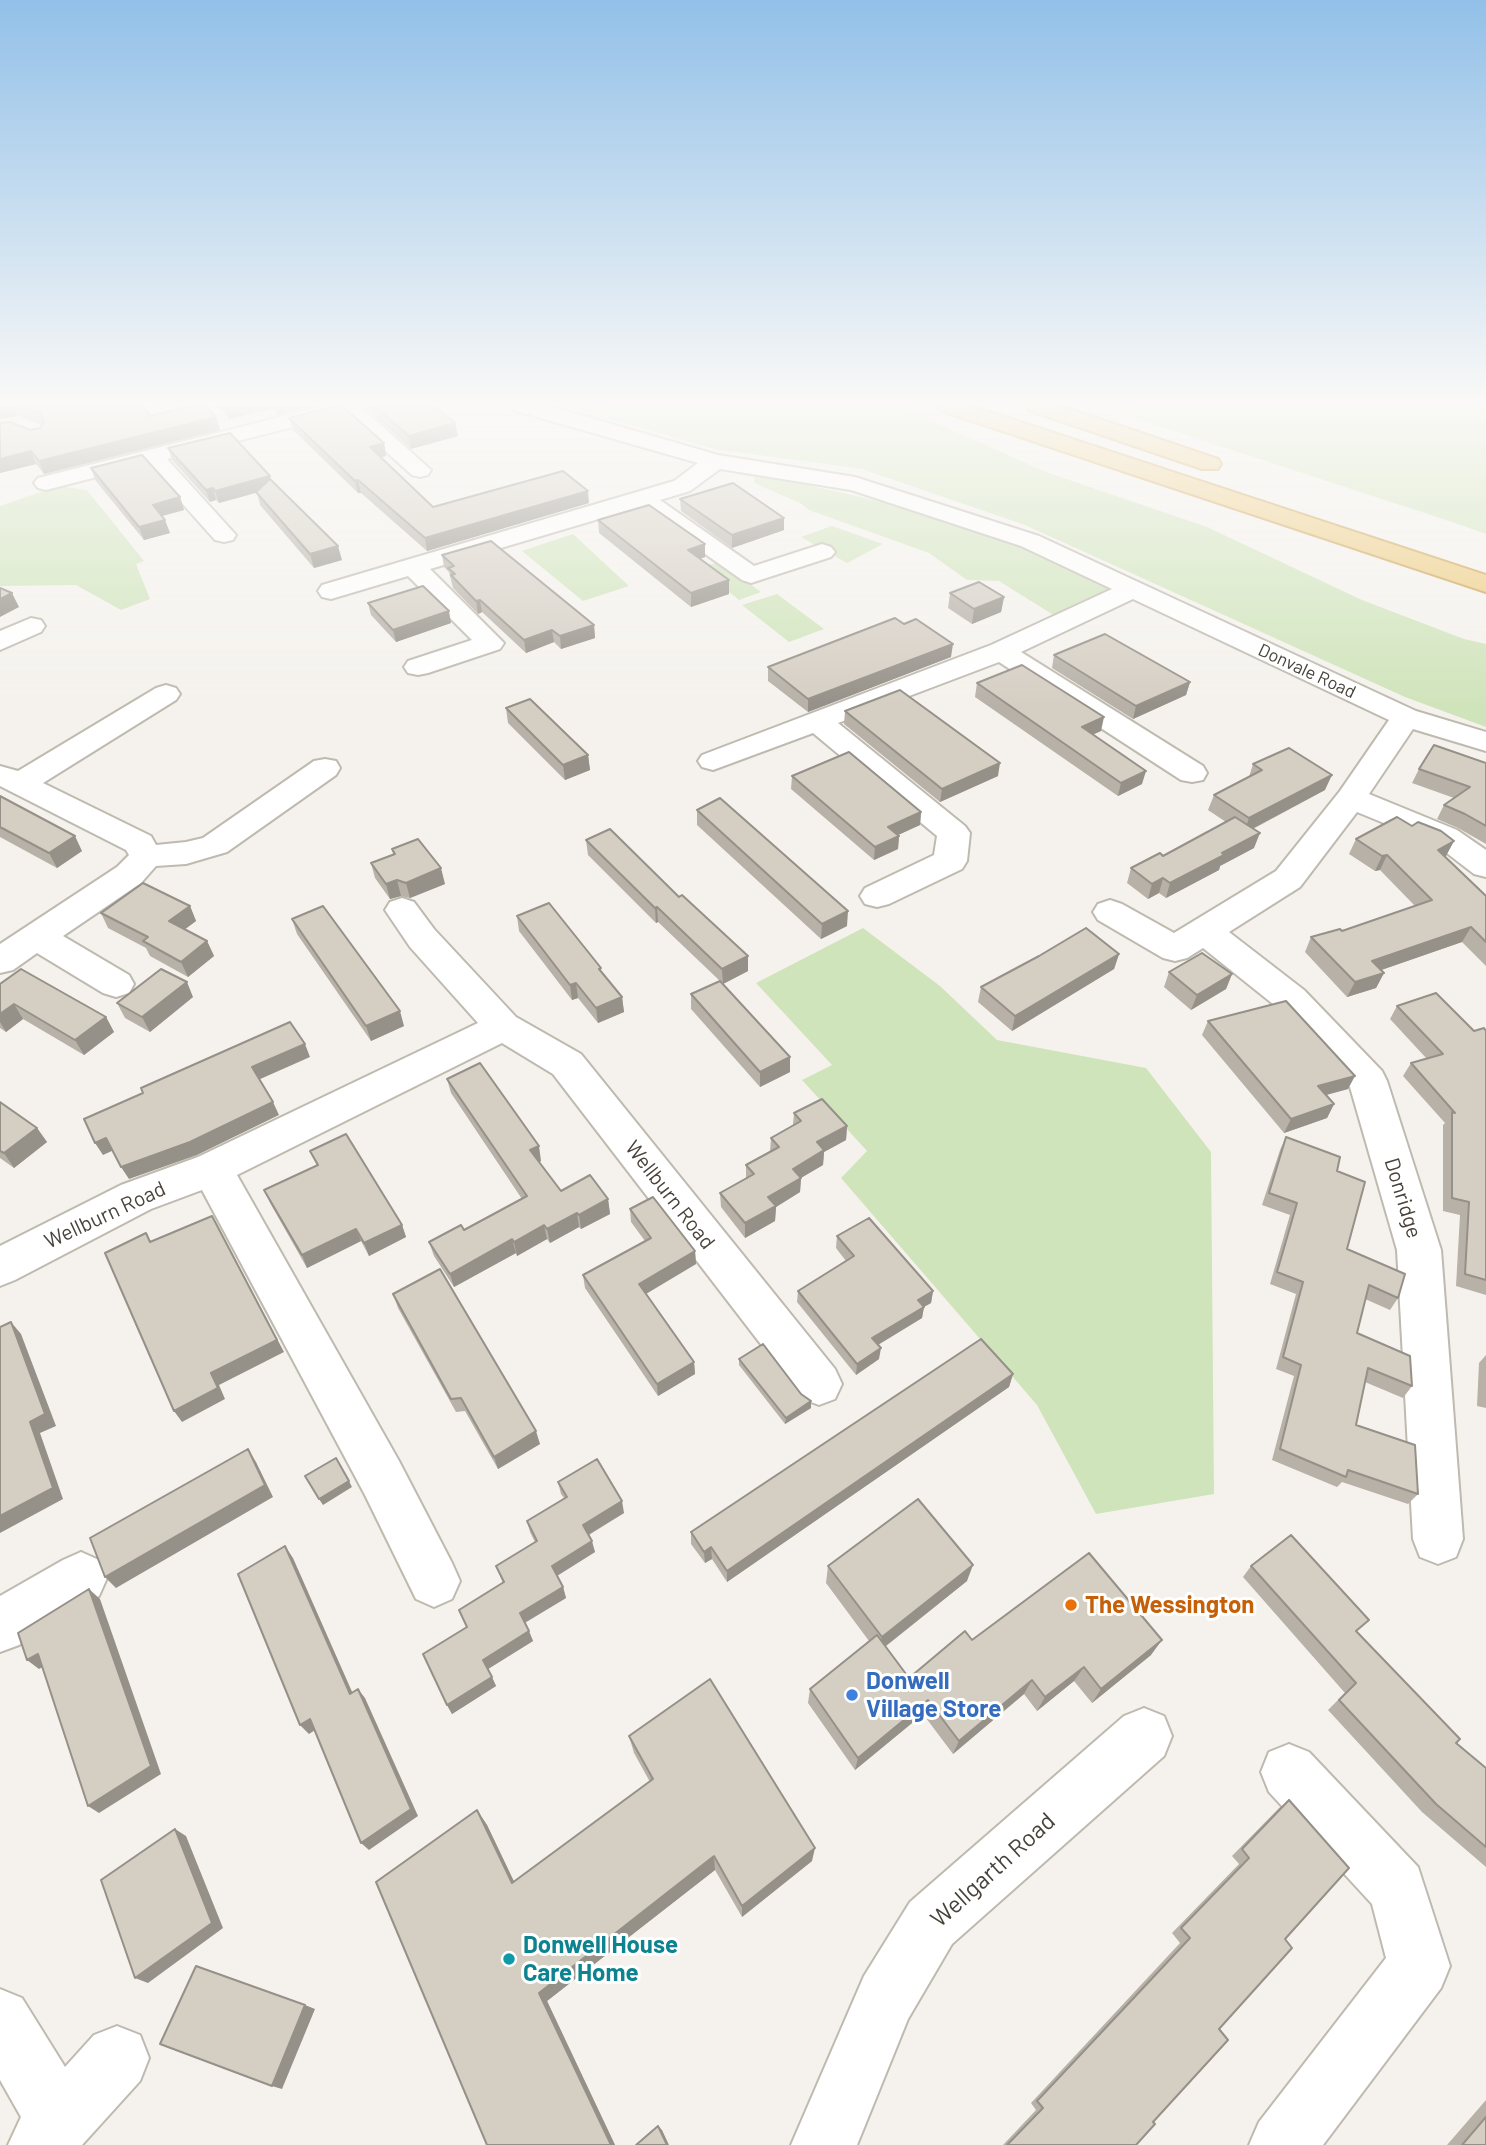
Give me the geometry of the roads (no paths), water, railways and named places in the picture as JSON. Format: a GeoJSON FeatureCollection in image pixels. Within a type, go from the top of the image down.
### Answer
{"type":"FeatureCollection","features":[{"type":"Feature","properties":{"kind":"highway"},"geometry":{"type":"LineString","coordinates":[[1248,505],[1486,584]]}},
{"type":"Feature","properties":{"kind":"highway"},"geometry":{"type":"LineString","coordinates":[[1382,525],[1486,562]]}},
{"type":"Feature","properties":{"kind":"street"},"geometry":{"type":"LineString","coordinates":[[197,505],[224,534]]}},
{"type":"Feature","properties":{"kind":"street"},"geometry":{"type":"LineString","coordinates":[[331,591],[620,505]]}},
{"type":"Feature","properties":{"kind":"street"},"geometry":{"type":"LineString","coordinates":[[645,505],[751,575],[822,552]]}},
{"type":"Feature","properties":{"kind":"street","name":"Donvale Road"},"geometry":{"type":"LineString","coordinates":[[920,505],[1030,541],[1406,717],[1486,742]]}},
{"type":"Feature","properties":{"kind":"street"},"geometry":{"type":"LineString","coordinates":[[412,566],[490,643],[418,667]]}},
{"type":"Feature","properties":{"kind":"street"},"geometry":{"type":"LineString","coordinates":[[713,761],[1000,651],[1133,589]]}},
{"type":"Feature","properties":{"kind":"street"},"geometry":{"type":"LineString","coordinates":[[0,642],[31,626]]}},
{"type":"Feature","properties":{"kind":"street"},"geometry":{"type":"LineString","coordinates":[[1000,651],[1192,773]]}},
{"type":"Feature","properties":{"kind":"street"},"geometry":{"type":"LineString","coordinates":[[10,779],[166,694]]}},
{"type":"Feature","properties":{"kind":"street"},"geometry":{"type":"LineString","coordinates":[[1110,912],[1175,949],[1287,880],[1351,798],[1406,717]]}},
{"type":"Feature","properties":{"kind":"street"},"geometry":{"type":"LineString","coordinates":[[817,721],[954,833],[950,861],[877,896]]}},
{"type":"Feature","properties":{"kind":"street"},"geometry":{"type":"LineString","coordinates":[[0,961],[129,875],[146,856],[186,853],[215,845],[325,768]]}},
{"type":"Feature","properties":{"kind":"street"},"geometry":{"type":"LineString","coordinates":[[10,779],[139,843],[146,856]]}},
{"type":"Feature","properties":{"kind":"street"},"geometry":{"type":"LineString","coordinates":[[1351,798],[1446,837],[1486,866]]}},
{"type":"Feature","properties":{"kind":"street","name":"Wellburn Road"},"geometry":{"type":"LineString","coordinates":[[402,910],[422,938],[503,1027],[567,1064],[819,1384]]}},
{"type":"Feature","properties":{"kind":"street","name":"Donridge"},"geometry":{"type":"LineString","coordinates":[[1205,931],[1291,999],[1368,1081],[1419,1250],[1438,1539]]}},
{"type":"Feature","properties":{"kind":"street"},"geometry":{"type":"LineString","coordinates":[[36,936],[116,984]]}},
{"type":"Feature","properties":{"kind":"street","name":"Wellburn Road"},"geometry":{"type":"LineString","coordinates":[[0,1267],[136,1197],[212,1169],[503,1027]]}},
{"type":"Feature","properties":{"kind":"street"},"geometry":{"type":"LineString","coordinates":[[212,1169],[382,1478],[434,1581]]}},
{"type":"Feature","properties":{"kind":"street"},"geometry":{"type":"LineString","coordinates":[[0,1626],[81,1578]]}},
{"type":"Feature","properties":{"kind":"street","name":"Wellgarth Road"},"geometry":{"type":"LineString","coordinates":[[824,2145],[886,1998],[931,1923],[1144,1736]]}},
{"type":"Feature","properties":{"kind":"street"},"geometry":{"type":"LineString","coordinates":[[1282,2145],[1419,1966],[1397,1888],[1289,1772]]}},
{"type":"Feature","properties":{"kind":"street"},"geometry":{"type":"LineString","coordinates":[[0,2020],[50,2132],[117,2058]]}},
{"type":"Feature","properties":{"kind":"place","name":"The Wessington"},"geometry":{"type":"Point","coordinates":[1071,1605]}},
{"type":"Feature","properties":{"kind":"place","name":"Donwell Village Store"},"geometry":{"type":"Point","coordinates":[852,1695]}},
{"type":"Feature","properties":{"kind":"place","name":"Donwell House Care Home"},"geometry":{"type":"Point","coordinates":[509,1959]}}]}
